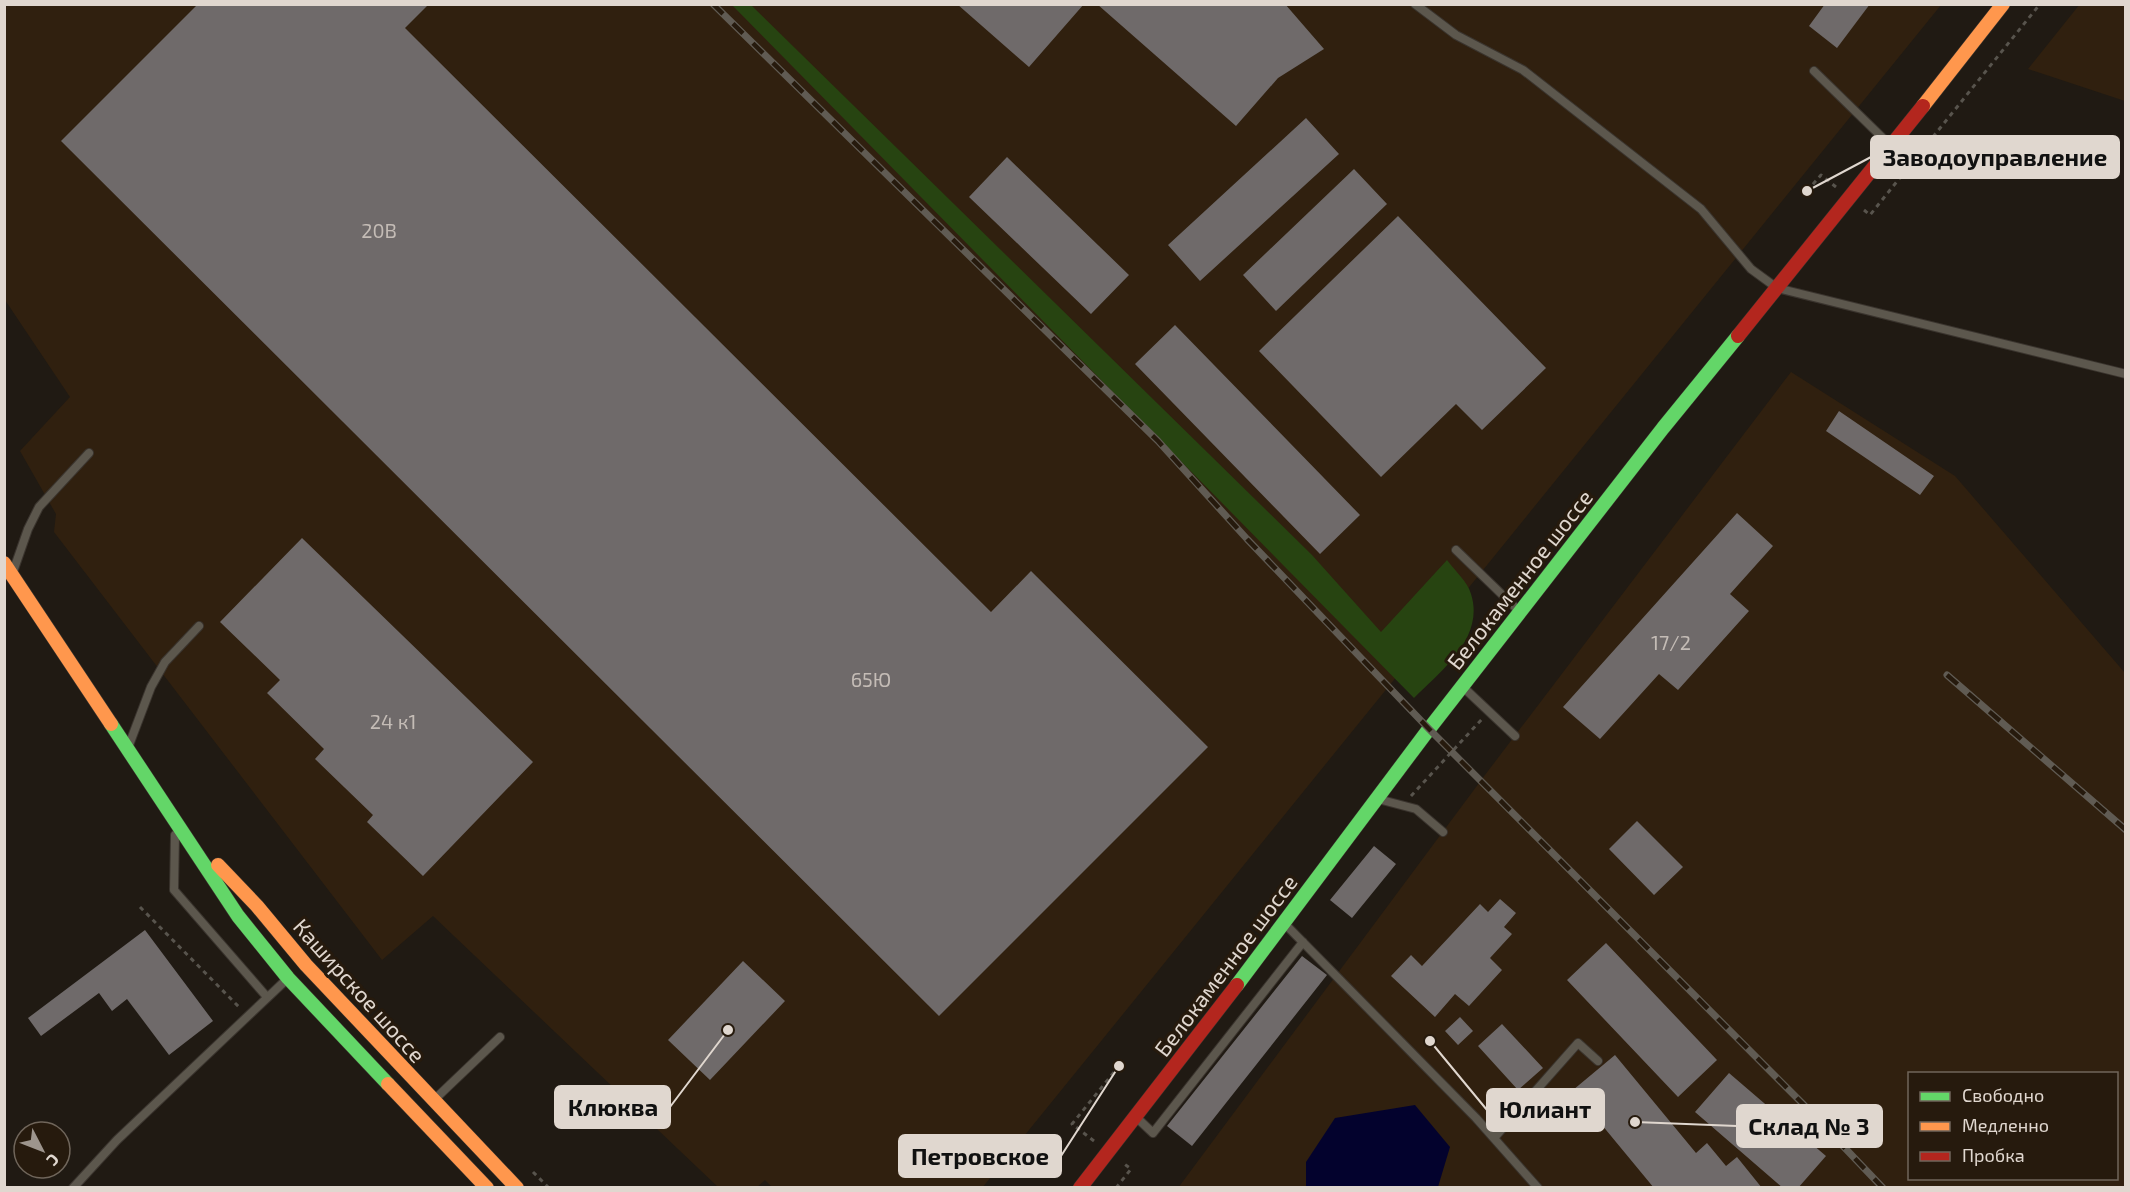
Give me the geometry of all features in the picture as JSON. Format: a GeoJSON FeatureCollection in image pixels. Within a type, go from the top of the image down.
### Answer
{"type":"FeatureCollection","features":[{"type":"Feature","properties":{"kind":"main road","name":"Белокаменное шоссе"},"geometry":{"type":"LineString","coordinates":[[1080,1188],[1284,923],[1462,686],[1663,428],[2003,4]]}},
{"type":"Feature","properties":{"kind":"main road","name":"Каширское шоссе"},"geometry":{"type":"LineString","coordinates":[[4,563],[238,916],[288,978],[487,1188]]}},
{"type":"Feature","properties":{"kind":"main road","name":"Каширское шоссе"},"geometry":{"type":"LineString","coordinates":[[175,819],[257,906],[306,965],[517,1188]]}},
{"type":"Feature","properties":{"kind":"lane"},"geometry":{"type":"LineString","coordinates":[[1415,4],[1456,35],[1523,70],[1626,150],[1701,209],[1751,269],[1777,288],[2126,374]]}},
{"type":"Feature","properties":{"kind":"lane"},"geometry":{"type":"LineString","coordinates":[[1814,71],[1891,146]]}},
{"type":"Feature","properties":{"kind":"lane"},"geometry":{"type":"LineString","coordinates":[[12,575],[28,529],[39,507],[89,453]]}},
{"type":"Feature","properties":{"kind":"lane"},"geometry":{"type":"LineString","coordinates":[[1456,550],[1520,612]]}},
{"type":"Feature","properties":{"kind":"lane"},"geometry":{"type":"LineString","coordinates":[[127,751],[151,687],[165,662],[199,626]]}},
{"type":"Feature","properties":{"kind":"lane"},"geometry":{"type":"LineString","coordinates":[[1462,686],[1515,736]]}},
{"type":"Feature","properties":{"kind":"lane"},"geometry":{"type":"LineString","coordinates":[[1377,799],[1416,808],[1443,832]]}},
{"type":"Feature","properties":{"kind":"lane"},"geometry":{"type":"LineString","coordinates":[[175,819],[174,890],[267,997]]}},
{"type":"Feature","properties":{"kind":"lane"},"geometry":{"type":"LineString","coordinates":[[1284,923],[1494,1138],[1538,1188]]}},
{"type":"Feature","properties":{"kind":"lane"},"geometry":{"type":"LineString","coordinates":[[1136,1116],[1153,1133],[1303,942]]}},
{"type":"Feature","properties":{"kind":"lane"},"geometry":{"type":"LineString","coordinates":[[73,1188],[117,1140],[267,997],[306,965]]}},
{"type":"Feature","properties":{"kind":"lane"},"geometry":{"type":"LineString","coordinates":[[417,1116],[500,1037]]}},
{"type":"Feature","properties":{"kind":"lane"},"geometry":{"type":"LineString","coordinates":[[1494,1138],[1578,1043],[1598,1061]]}},
{"type":"Feature","properties":{"kind":"path"},"geometry":{"type":"LineString","coordinates":[[1902,176],[2040,4]]}},
{"type":"Feature","properties":{"kind":"path"},"geometry":{"type":"LineString","coordinates":[[1403,805],[1489,711]]}},
{"type":"Feature","properties":{"kind":"path"},"geometry":{"type":"LineString","coordinates":[[140,907],[247,1016]]}},
{"type":"Feature","properties":{"kind":"shaded area"},"geometry":{"type":"Polygon","coordinates":[[[2080,4],[2125,5],[2125,101],[2028,69],[2080,4]]]}},
{"type":"Feature","properties":{"kind":"shaded area"},"geometry":{"type":"Polygon","coordinates":[[[4,5],[1941,5],[982,1188],[773,1188],[765,1180],[757,1187],[718,1187],[433,916],[382,960],[54,532],[56,514],[20,451],[70,397],[5,300],[4,5]]]}},
{"type":"Feature","properties":{"kind":"shaded area"},"geometry":{"type":"Polygon","coordinates":[[[1791,372],[1955,476],[2125,673],[2125,1187],[1178,1188],[1485,775],[1791,372]]]}},
{"type":"Feature","properties":{"kind":"shaded area"},"geometry":{"type":"Polygon","coordinates":[[[1415,1105],[1450,1147],[1438,1187],[1306,1187],[1306,1162],[1335,1118],[1415,1105]]]}},
{"type":"Feature","properties":{"kind":"green space"},"geometry":{"type":"Polygon","coordinates":[[[732,5],[751,5],[1312,555],[1381,632],[1447,560],[1469,590],[1474,610],[1472,625],[1466,639],[1448,665],[1414,698],[732,5]]]}},
{"type":"Feature","properties":{"kind":"building"},"geometry":{"type":"Polygon","coordinates":[[[198,4],[429,4],[405,28],[991,612],[1031,571],[1208,747],[939,1016],[61,141],[198,4]]]}},
{"type":"Feature","properties":{"kind":"building"},"geometry":{"type":"Polygon","coordinates":[[[957,4],[1084,4],[1029,67],[957,4]]]}},
{"type":"Feature","properties":{"kind":"building"},"geometry":{"type":"Polygon","coordinates":[[[1097,4],[1285,4],[1324,49],[1278,78],[1236,126],[1097,4]]]}},
{"type":"Feature","properties":{"kind":"building"},"geometry":{"type":"Polygon","coordinates":[[[1825,4],[1870,4],[1837,48],[1809,26],[1825,4]]]}},
{"type":"Feature","properties":{"kind":"building"},"geometry":{"type":"Polygon","coordinates":[[[1306,118],[1339,154],[1200,281],[1168,245],[1306,118]]]}},
{"type":"Feature","properties":{"kind":"building"},"geometry":{"type":"Polygon","coordinates":[[[1007,157],[1129,275],[1091,314],[969,197],[1007,157]]]}},
{"type":"Feature","properties":{"kind":"building"},"geometry":{"type":"Polygon","coordinates":[[[1354,169],[1387,204],[1276,311],[1243,275],[1354,169]]]}},
{"type":"Feature","properties":{"kind":"building"},"geometry":{"type":"Polygon","coordinates":[[[1398,216],[1546,368],[1482,430],[1456,404],[1381,477],[1259,351],[1398,216]]]}},
{"type":"Feature","properties":{"kind":"building"},"geometry":{"type":"Polygon","coordinates":[[[1175,325],[1360,515],[1320,554],[1135,364],[1175,325]]]}},
{"type":"Feature","properties":{"kind":"building"},"geometry":{"type":"Polygon","coordinates":[[[1839,411],[1934,476],[1920,495],[1826,431],[1839,411]]]}},
{"type":"Feature","properties":{"kind":"building"},"geometry":{"type":"Polygon","coordinates":[[[1737,513],[1773,546],[1730,594],[1749,611],[1678,690],[1659,674],[1600,739],[1563,707],[1737,513]]]}},
{"type":"Feature","properties":{"kind":"building"},"geometry":{"type":"Polygon","coordinates":[[[302,538],[533,762],[423,876],[367,822],[373,815],[315,759],[324,749],[267,693],[280,680],[220,622],[302,538]]]}},
{"type":"Feature","properties":{"kind":"building"},"geometry":{"type":"Polygon","coordinates":[[[1637,821],[1683,867],[1654,895],[1609,849],[1637,821]]]}},
{"type":"Feature","properties":{"kind":"building"},"geometry":{"type":"Polygon","coordinates":[[[1374,846],[1396,864],[1352,918],[1330,900],[1374,846]]]}},
{"type":"Feature","properties":{"kind":"building"},"geometry":{"type":"Polygon","coordinates":[[[1500,899],[1516,913],[1504,927],[1512,934],[1490,958],[1502,970],[1469,1006],[1455,994],[1435,1017],[1391,976],[1411,955],[1422,966],[1480,904],[1488,912],[1500,899]]]}},
{"type":"Feature","properties":{"kind":"building"},"geometry":{"type":"Polygon","coordinates":[[[145,930],[213,1021],[169,1055],[127,999],[112,1011],[99,993],[41,1036],[28,1018],[145,930]]]}},
{"type":"Feature","properties":{"kind":"building"},"geometry":{"type":"Polygon","coordinates":[[[1606,943],[1717,1060],[1678,1097],[1567,980],[1606,943]]]}},
{"type":"Feature","properties":{"kind":"building"},"geometry":{"type":"Polygon","coordinates":[[[1302,956],[1327,975],[1192,1146],[1167,1126],[1302,956]]]}},
{"type":"Feature","properties":{"kind":"building"},"geometry":{"type":"Polygon","coordinates":[[[743,961],[785,1001],[710,1080],[668,1040],[743,961]]]}},
{"type":"Feature","properties":{"kind":"building"},"geometry":{"type":"Polygon","coordinates":[[[1460,1017],[1473,1031],[1458,1045],[1445,1031],[1460,1017]]]}},
{"type":"Feature","properties":{"kind":"building"},"geometry":{"type":"Polygon","coordinates":[[[1502,1024],[1543,1068],[1518,1090],[1478,1046],[1502,1024]]]}},
{"type":"Feature","properties":{"kind":"building"},"geometry":{"type":"Polygon","coordinates":[[[1615,1055],[1696,1153],[1707,1143],[1726,1166],[1737,1157],[1762,1188],[1654,1188],[1573,1090],[1615,1055]]]}},
{"type":"Feature","properties":{"kind":"building"},"geometry":{"type":"Polygon","coordinates":[[[1729,1073],[1826,1156],[1798,1188],[1783,1188],[1695,1112],[1729,1073]]]}},
{"type":"Feature","properties":{"kind":"railway"},"geometry":{"type":"LineString","coordinates":[[713,4],[1158,441],[1247,539],[1429,729],[1802,1103],[1883,1188]]}},
{"type":"Feature","properties":{"kind":"railway"},"geometry":{"type":"LineString","coordinates":[[1947,675],[2126,830]]}},
{"type":"Feature","properties":{"kind":"traffic: fast"},"geometry":{"type":"LineString","coordinates":[[1237,985],[1429,729],[1663,428],[1738,336]]}},
{"type":"Feature","properties":{"kind":"traffic: fast"},"geometry":{"type":"LineString","coordinates":[[111,724],[238,916],[288,978],[388,1084]]}},
{"type":"Feature","properties":{"kind":"traffic: slow"},"geometry":{"type":"LineString","coordinates":[[1923,106],[2003,4]]}},
{"type":"Feature","properties":{"kind":"traffic: slow"},"geometry":{"type":"LineString","coordinates":[[4,563],[111,724]]}},
{"type":"Feature","properties":{"kind":"traffic: slow"},"geometry":{"type":"LineString","coordinates":[[218,865],[257,906],[306,965],[517,1188]]}},
{"type":"Feature","properties":{"kind":"traffic: slow"},"geometry":{"type":"LineString","coordinates":[[388,1084],[487,1188]]}},
{"type":"Feature","properties":{"kind":"traffic: jam"},"geometry":{"type":"LineString","coordinates":[[1738,336],[1923,106]]}},
{"type":"Feature","properties":{"kind":"traffic: jam"},"geometry":{"type":"LineString","coordinates":[[1080,1188],[1237,985]]}},
{"type":"Feature","properties":{"kind":"place","name":"Заводоуправление"},"geometry":{"type":"Point","coordinates":[1807,191]}},
{"type":"Feature","properties":{"kind":"place","name":"Клюква"},"geometry":{"type":"Point","coordinates":[728,1030]}},
{"type":"Feature","properties":{"kind":"place","name":"Юлиант"},"geometry":{"type":"Point","coordinates":[1430,1041]}},
{"type":"Feature","properties":{"kind":"place","name":"Петровское"},"geometry":{"type":"Point","coordinates":[1119,1066]}},
{"type":"Feature","properties":{"kind":"place","name":"Склад № 3"},"geometry":{"type":"Point","coordinates":[1635,1122]}}]}
